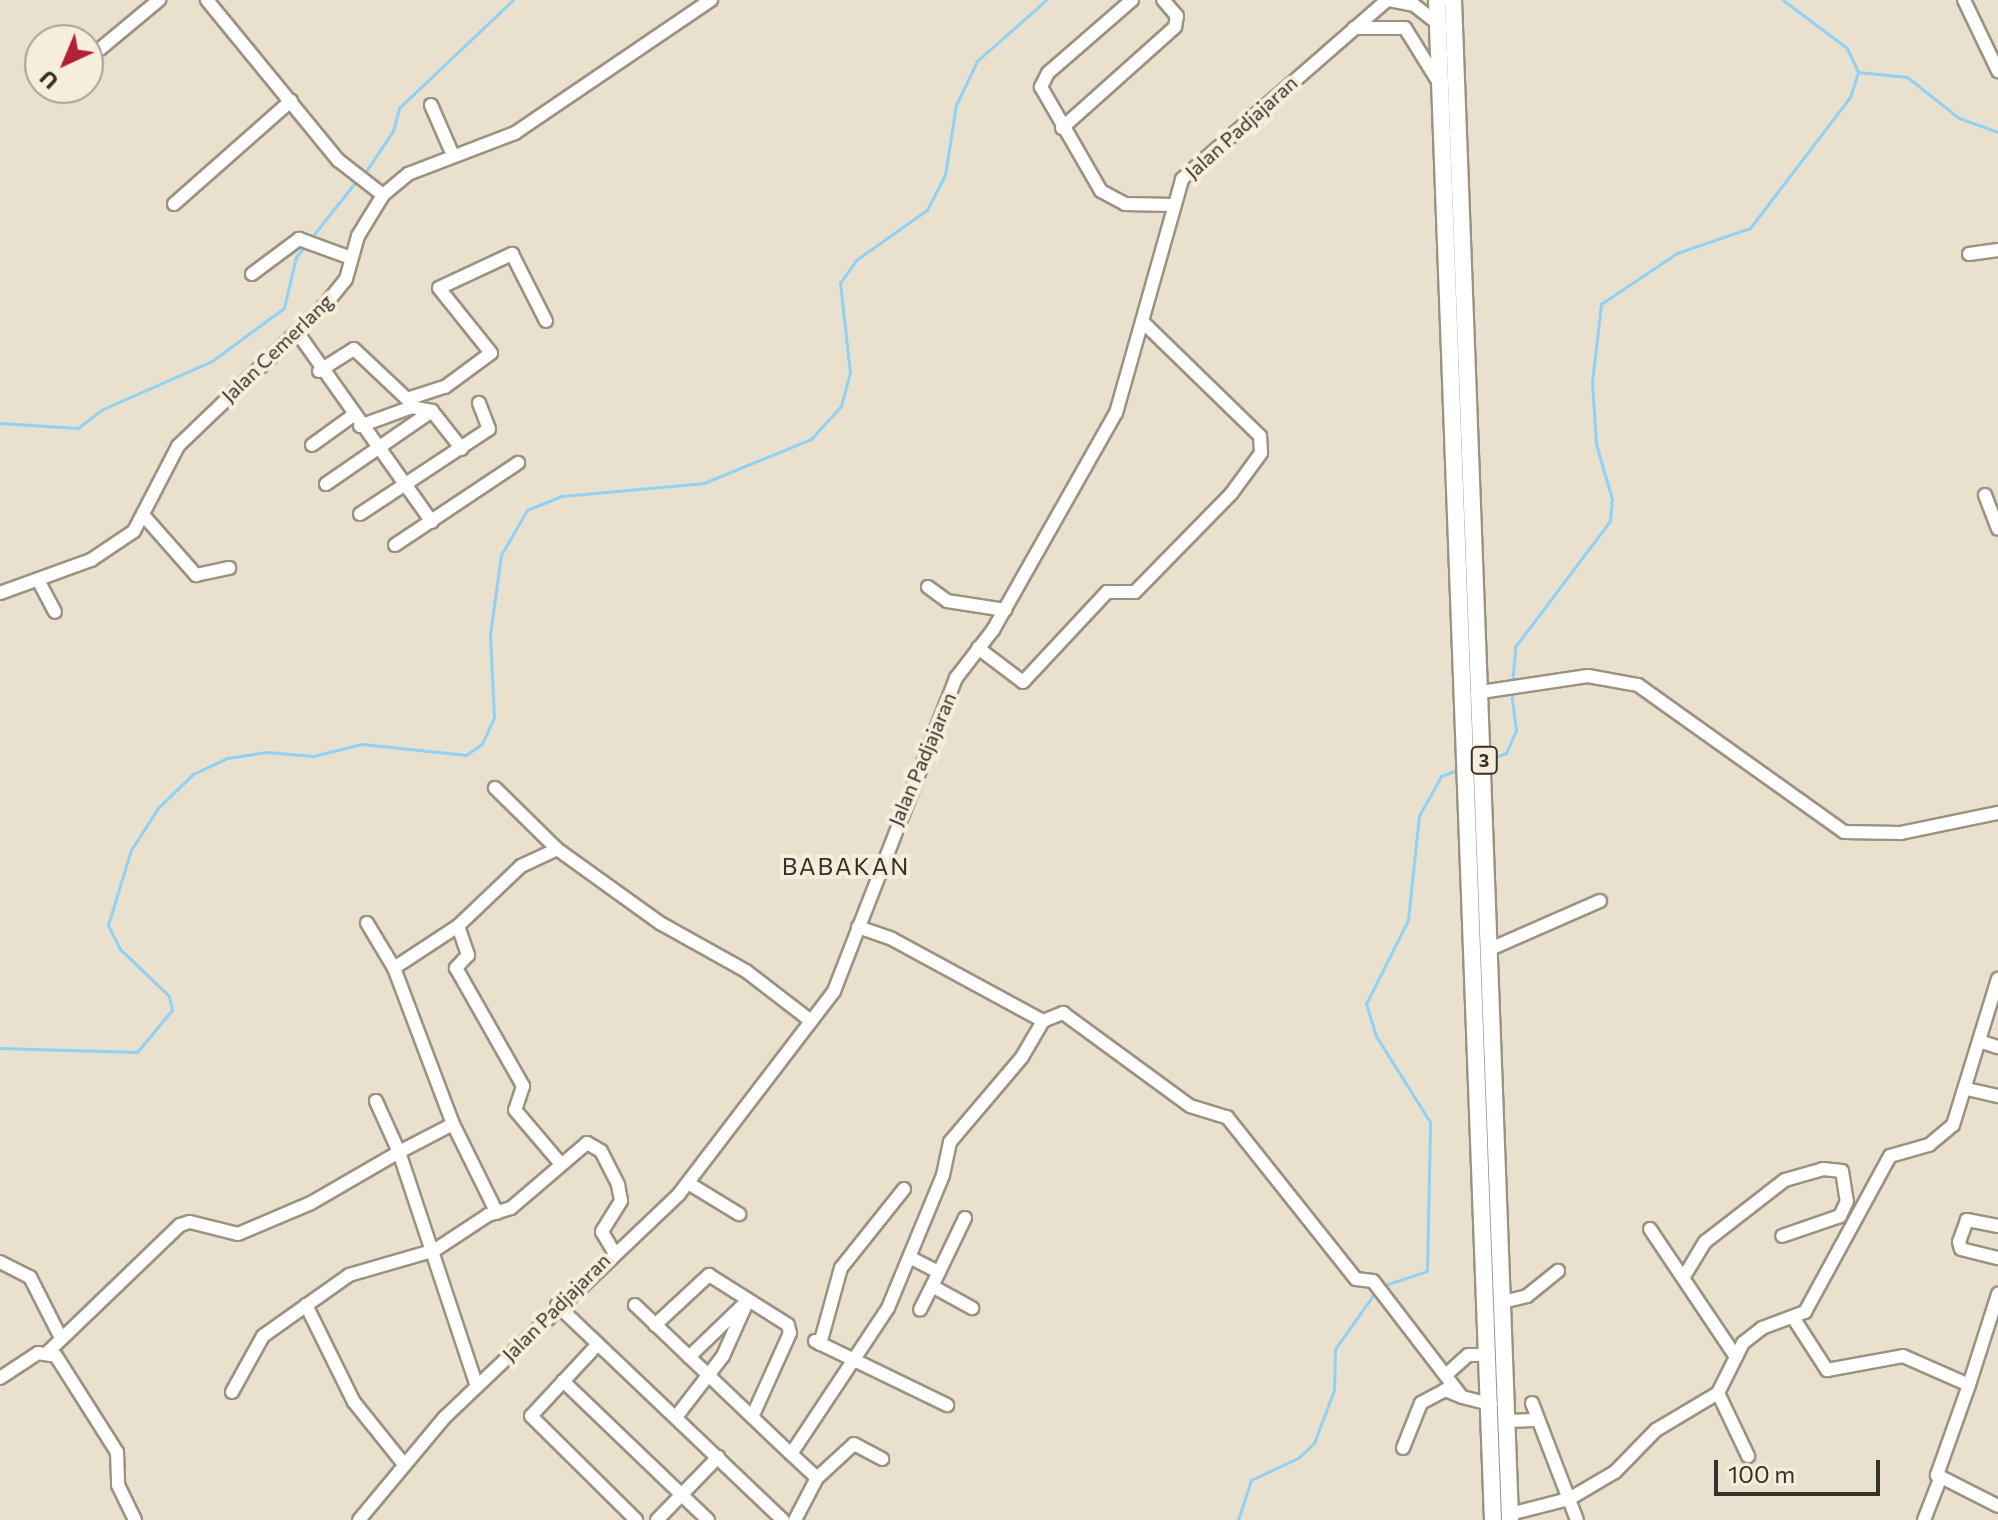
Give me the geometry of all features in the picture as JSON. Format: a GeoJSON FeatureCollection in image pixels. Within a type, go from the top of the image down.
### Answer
{"type":"FeatureCollection","features":[{"type":"Feature","properties":{"kind":"main road","name":"3"},"geometry":{"type":"LineString","coordinates":[[1437,0],[1441,86],[1452,156],[1481,692],[1507,1421],[1504,1518]]}},
{"type":"Feature","properties":{"kind":"main road","name":"3"},"geometry":{"type":"LineString","coordinates":[[1453,0],[1452,156],[1488,1355],[1504,1518]]}},
{"type":"Feature","properties":{"kind":"street"},"geometry":{"type":"LineString","coordinates":[[104,46],[159,0]]}},
{"type":"Feature","properties":{"kind":"street"},"geometry":{"type":"LineString","coordinates":[[207,0],[338,160],[383,195]]}},
{"type":"Feature","properties":{"kind":"street","name":"Jalan Cemerlang"},"geometry":{"type":"LineString","coordinates":[[0,593],[112,549],[144,516],[193,427],[297,332],[346,279],[351,258],[383,195],[421,166],[515,133],[711,0]]}},
{"type":"Feature","properties":{"kind":"street"},"geometry":{"type":"LineString","coordinates":[[1132,0],[1042,79],[1062,128],[1112,200],[1173,205]]}},
{"type":"Feature","properties":{"kind":"street"},"geometry":{"type":"LineString","coordinates":[[1062,128],[1175,27],[1177,16],[1163,0]]}},
{"type":"Feature","properties":{"kind":"street","name":"Jalan Padjajaran"},"geometry":{"type":"LineString","coordinates":[[359,1520],[402,1462],[613,1250],[688,1183],[834,991],[933,728],[978,648],[1005,610],[1116,413],[1144,323],[1173,205],[1190,167],[1388,0],[1414,5],[1438,24]]}},
{"type":"Feature","properties":{"kind":"street"},"geometry":{"type":"LineString","coordinates":[[1964,0],[1998,71]]}},
{"type":"Feature","properties":{"kind":"street"},"geometry":{"type":"LineString","coordinates":[[1354,28],[1405,28],[1441,86]]}},
{"type":"Feature","properties":{"kind":"street"},"geometry":{"type":"LineString","coordinates":[[174,204],[291,101]]}},
{"type":"Feature","properties":{"kind":"street"},"geometry":{"type":"LineString","coordinates":[[431,105],[452,153]]}},
{"type":"Feature","properties":{"kind":"street"},"geometry":{"type":"LineString","coordinates":[[252,274],[299,239],[351,258]]}},
{"type":"Feature","properties":{"kind":"street"},"geometry":{"type":"LineString","coordinates":[[1969,254],[1998,250]]}},
{"type":"Feature","properties":{"kind":"street"},"geometry":{"type":"LineString","coordinates":[[319,371],[354,349],[407,399],[445,387],[491,353],[439,288],[512,254],[546,321]]}},
{"type":"Feature","properties":{"kind":"street"},"geometry":{"type":"LineString","coordinates":[[978,648],[1023,682],[1107,592],[1135,592],[1231,494],[1261,453],[1260,436],[1144,323]]}},
{"type":"Feature","properties":{"kind":"street"},"geometry":{"type":"LineString","coordinates":[[297,332],[319,371],[432,522]]}},
{"type":"Feature","properties":{"kind":"street"},"geometry":{"type":"LineString","coordinates":[[360,514],[407,488],[491,427],[479,403]]}},
{"type":"Feature","properties":{"kind":"street"},"geometry":{"type":"LineString","coordinates":[[312,445],[356,421],[412,407],[432,411],[462,449]]}},
{"type":"Feature","properties":{"kind":"street"},"geometry":{"type":"LineString","coordinates":[[326,484],[380,450],[432,411]]}},
{"type":"Feature","properties":{"kind":"street"},"geometry":{"type":"LineString","coordinates":[[395,545],[518,463]]}},
{"type":"Feature","properties":{"kind":"street"},"geometry":{"type":"LineString","coordinates":[[1985,495],[1998,529]]}},
{"type":"Feature","properties":{"kind":"street"},"geometry":{"type":"LineString","coordinates":[[144,516],[196,575],[229,568]]}},
{"type":"Feature","properties":{"kind":"street"},"geometry":{"type":"LineString","coordinates":[[38,580],[55,612]]}},
{"type":"Feature","properties":{"kind":"street"},"geometry":{"type":"LineString","coordinates":[[928,587],[947,601],[1005,610]]}},
{"type":"Feature","properties":{"kind":"street"},"geometry":{"type":"LineString","coordinates":[[1481,692],[1588,676],[1638,685],[1844,832],[1901,833],[1998,813]]}},
{"type":"Feature","properties":{"kind":"street"},"geometry":{"type":"LineString","coordinates":[[495,788],[557,849],[660,923],[746,971],[811,1021]]}},
{"type":"Feature","properties":{"kind":"street"},"geometry":{"type":"LineString","coordinates":[[394,968],[458,926],[521,866],[557,849]]}},
{"type":"Feature","properties":{"kind":"street"},"geometry":{"type":"LineString","coordinates":[[1490,949],[1600,901]]}},
{"type":"Feature","properties":{"kind":"street"},"geometry":{"type":"LineString","coordinates":[[367,923],[394,968],[453,1124],[480,1168],[497,1213]]}},
{"type":"Feature","properties":{"kind":"street"},"geometry":{"type":"LineString","coordinates":[[458,926],[468,955],[456,968],[523,1086],[515,1110],[561,1164]]}},
{"type":"Feature","properties":{"kind":"street"},"geometry":{"type":"LineString","coordinates":[[858,927],[892,939],[1043,1021]]}},
{"type":"Feature","properties":{"kind":"street"},"geometry":{"type":"LineString","coordinates":[[1504,1518],[1569,1499],[1615,1472],[1656,1430],[1718,1393],[1736,1357],[1762,1328],[1794,1319],[1823,1287],[1886,1162],[1896,1152],[1929,1145],[1948,1132],[1967,1089],[1998,979]]}},
{"type":"Feature","properties":{"kind":"street"},"geometry":{"type":"LineString","coordinates":[[791,1454],[849,1360],[888,1308],[911,1258],[950,1142],[1043,1021],[1063,1013],[1190,1106],[1227,1117],[1356,1279],[1373,1281],[1448,1373],[1462,1397]]}},
{"type":"Feature","properties":{"kind":"street"},"geometry":{"type":"LineString","coordinates":[[1979,1041],[1998,1047]]}},
{"type":"Feature","properties":{"kind":"street"},"geometry":{"type":"LineString","coordinates":[[1967,1089],[1998,1096]]}},
{"type":"Feature","properties":{"kind":"street"},"geometry":{"type":"LineString","coordinates":[[376,1101],[399,1152],[435,1250],[477,1386]]}},
{"type":"Feature","properties":{"kind":"street"},"geometry":{"type":"LineString","coordinates":[[0,1378],[48,1352],[180,1225],[190,1222],[238,1234],[311,1203],[453,1124]]}},
{"type":"Feature","properties":{"kind":"street"},"geometry":{"type":"LineString","coordinates":[[232,1392],[263,1336],[306,1305],[349,1275],[435,1250],[497,1213],[587,1143],[613,1169],[621,1201],[602,1232],[613,1250]]}},
{"type":"Feature","properties":{"kind":"street"},"geometry":{"type":"LineString","coordinates":[[1685,1275],[1705,1242],[1785,1180],[1823,1169],[1842,1171],[1847,1201],[1840,1216],[1782,1236]]}},
{"type":"Feature","properties":{"kind":"street"},"geometry":{"type":"LineString","coordinates":[[688,1183],[739,1214]]}},
{"type":"Feature","properties":{"kind":"street"},"geometry":{"type":"LineString","coordinates":[[904,1189],[841,1268],[818,1343],[947,1405]]}},
{"type":"Feature","properties":{"kind":"street"},"geometry":{"type":"LineString","coordinates":[[920,1310],[965,1218]]}},
{"type":"Feature","properties":{"kind":"street"},"geometry":{"type":"LineString","coordinates":[[1998,1226],[1967,1220],[1959,1242],[1961,1249],[1998,1258]]}},
{"type":"Feature","properties":{"kind":"street"},"geometry":{"type":"LineString","coordinates":[[1650,1229],[1685,1275],[1736,1357]]}},
{"type":"Feature","properties":{"kind":"street"},"geometry":{"type":"LineString","coordinates":[[911,1258],[939,1272]]}},
{"type":"Feature","properties":{"kind":"street"},"geometry":{"type":"LineString","coordinates":[[0,1262],[30,1277],[61,1338]]}},
{"type":"Feature","properties":{"kind":"street"},"geometry":{"type":"LineString","coordinates":[[1503,1302],[1527,1296],[1558,1271]]}},
{"type":"Feature","properties":{"kind":"street"},"geometry":{"type":"LineString","coordinates":[[655,1325],[706,1275],[791,1328],[752,1417]]}},
{"type":"Feature","properties":{"kind":"street"},"geometry":{"type":"LineString","coordinates":[[932,1286],[972,1308]]}},
{"type":"Feature","properties":{"kind":"street"},"geometry":{"type":"LineString","coordinates":[[1924,1520],[1940,1479],[1998,1294]]}},
{"type":"Feature","properties":{"kind":"street"},"geometry":{"type":"LineString","coordinates":[[689,1357],[748,1300]]}},
{"type":"Feature","properties":{"kind":"street"},"geometry":{"type":"LineString","coordinates":[[676,1417],[710,1376],[748,1300]]}},
{"type":"Feature","properties":{"kind":"street"},"geometry":{"type":"LineString","coordinates":[[306,1305],[354,1402],[402,1462]]}},
{"type":"Feature","properties":{"kind":"street"},"geometry":{"type":"LineString","coordinates":[[557,1305],[783,1520]]}},
{"type":"Feature","properties":{"kind":"street"},"geometry":{"type":"LineString","coordinates":[[635,1305],[817,1478]]}},
{"type":"Feature","properties":{"kind":"street"},"geometry":{"type":"LineString","coordinates":[[1794,1319],[1827,1370],[1903,1356],[1969,1385]]}},
{"type":"Feature","properties":{"kind":"street"},"geometry":{"type":"LineString","coordinates":[[598,1344],[532,1418],[636,1520]]}},
{"type":"Feature","properties":{"kind":"street"},"geometry":{"type":"LineString","coordinates":[[48,1352],[63,1365],[117,1452],[118,1485],[135,1520]]}},
{"type":"Feature","properties":{"kind":"street"},"geometry":{"type":"LineString","coordinates":[[1448,1373],[1463,1357],[1488,1355]]}},
{"type":"Feature","properties":{"kind":"street"},"geometry":{"type":"LineString","coordinates":[[563,1381],[708,1520]]}},
{"type":"Feature","properties":{"kind":"street"},"geometry":{"type":"LineString","coordinates":[[1403,1448],[1421,1403],[1438,1391],[1491,1404]]}},
{"type":"Feature","properties":{"kind":"street"},"geometry":{"type":"LineString","coordinates":[[1718,1393],[1748,1456]]}},
{"type":"Feature","properties":{"kind":"street"},"geometry":{"type":"LineString","coordinates":[[1532,1403],[1534,1420],[1577,1520]]}},
{"type":"Feature","properties":{"kind":"street"},"geometry":{"type":"LineString","coordinates":[[1507,1421],[1534,1420]]}},
{"type":"Feature","properties":{"kind":"street"},"geometry":{"type":"LineString","coordinates":[[795,1520],[817,1478],[854,1444],[882,1459]]}},
{"type":"Feature","properties":{"kind":"street"},"geometry":{"type":"LineString","coordinates":[[657,1520],[718,1457]]}},
{"type":"Feature","properties":{"kind":"street"},"geometry":{"type":"LineString","coordinates":[[1940,1479],[1998,1506]]}},
{"type":"Feature","properties":{"kind":"waterway"},"geometry":{"type":"LineString","coordinates":[[364,174],[393,131],[399,108],[513,0]]}},
{"type":"Feature","properties":{"kind":"waterway"},"geometry":{"type":"LineString","coordinates":[[0,1048],[137,1052],[172,1010],[169,996],[120,949],[108,925],[131,850],[158,808],[193,774],[228,758],[267,752],[313,756],[362,744],[466,755],[482,744],[494,717],[490,635],[501,555],[527,510],[562,496],[704,483],[811,439],[841,406],[850,373],[840,283],[856,260],[927,210],[945,175],[956,105],[977,61],[1046,0]]}},
{"type":"Feature","properties":{"kind":"waterway"},"geometry":{"type":"LineString","coordinates":[[1512,685],[1515,647],[1610,521],[1612,499],[1596,444],[1592,382],[1601,304],[1677,253],[1750,228],[1850,97],[1858,72],[1847,48],[1783,0]]}},
{"type":"Feature","properties":{"kind":"waterway"},"geometry":{"type":"LineString","coordinates":[[1859,72],[1907,77],[1959,118],[1998,132]]}},
{"type":"Feature","properties":{"kind":"waterway"},"geometry":{"type":"LineString","coordinates":[[311,238],[358,179]]}},
{"type":"Feature","properties":{"kind":"waterway"},"geometry":{"type":"LineString","coordinates":[[0,423],[78,428],[101,410],[212,361],[284,308],[296,257],[306,244]]}},
{"type":"Feature","properties":{"kind":"waterway"},"geometry":{"type":"LineString","coordinates":[[1487,760],[1506,753],[1516,731],[1511,693]]}},
{"type":"Feature","properties":{"kind":"waterway"},"geometry":{"type":"LineString","coordinates":[[1382,1286],[1427,1271],[1430,1122],[1376,1036],[1366,1004],[1408,920],[1419,816],[1441,776],[1460,769]]}},
{"type":"Feature","properties":{"kind":"waterway"},"geometry":{"type":"LineString","coordinates":[[1238,1520],[1251,1480],[1298,1458],[1314,1443],[1334,1390],[1335,1349],[1376,1291]]}},
{"type":"Feature","properties":{"kind":"district","name":"BABAKAN"},"geometry":{"type":"Point","coordinates":[846,866]}}]}
